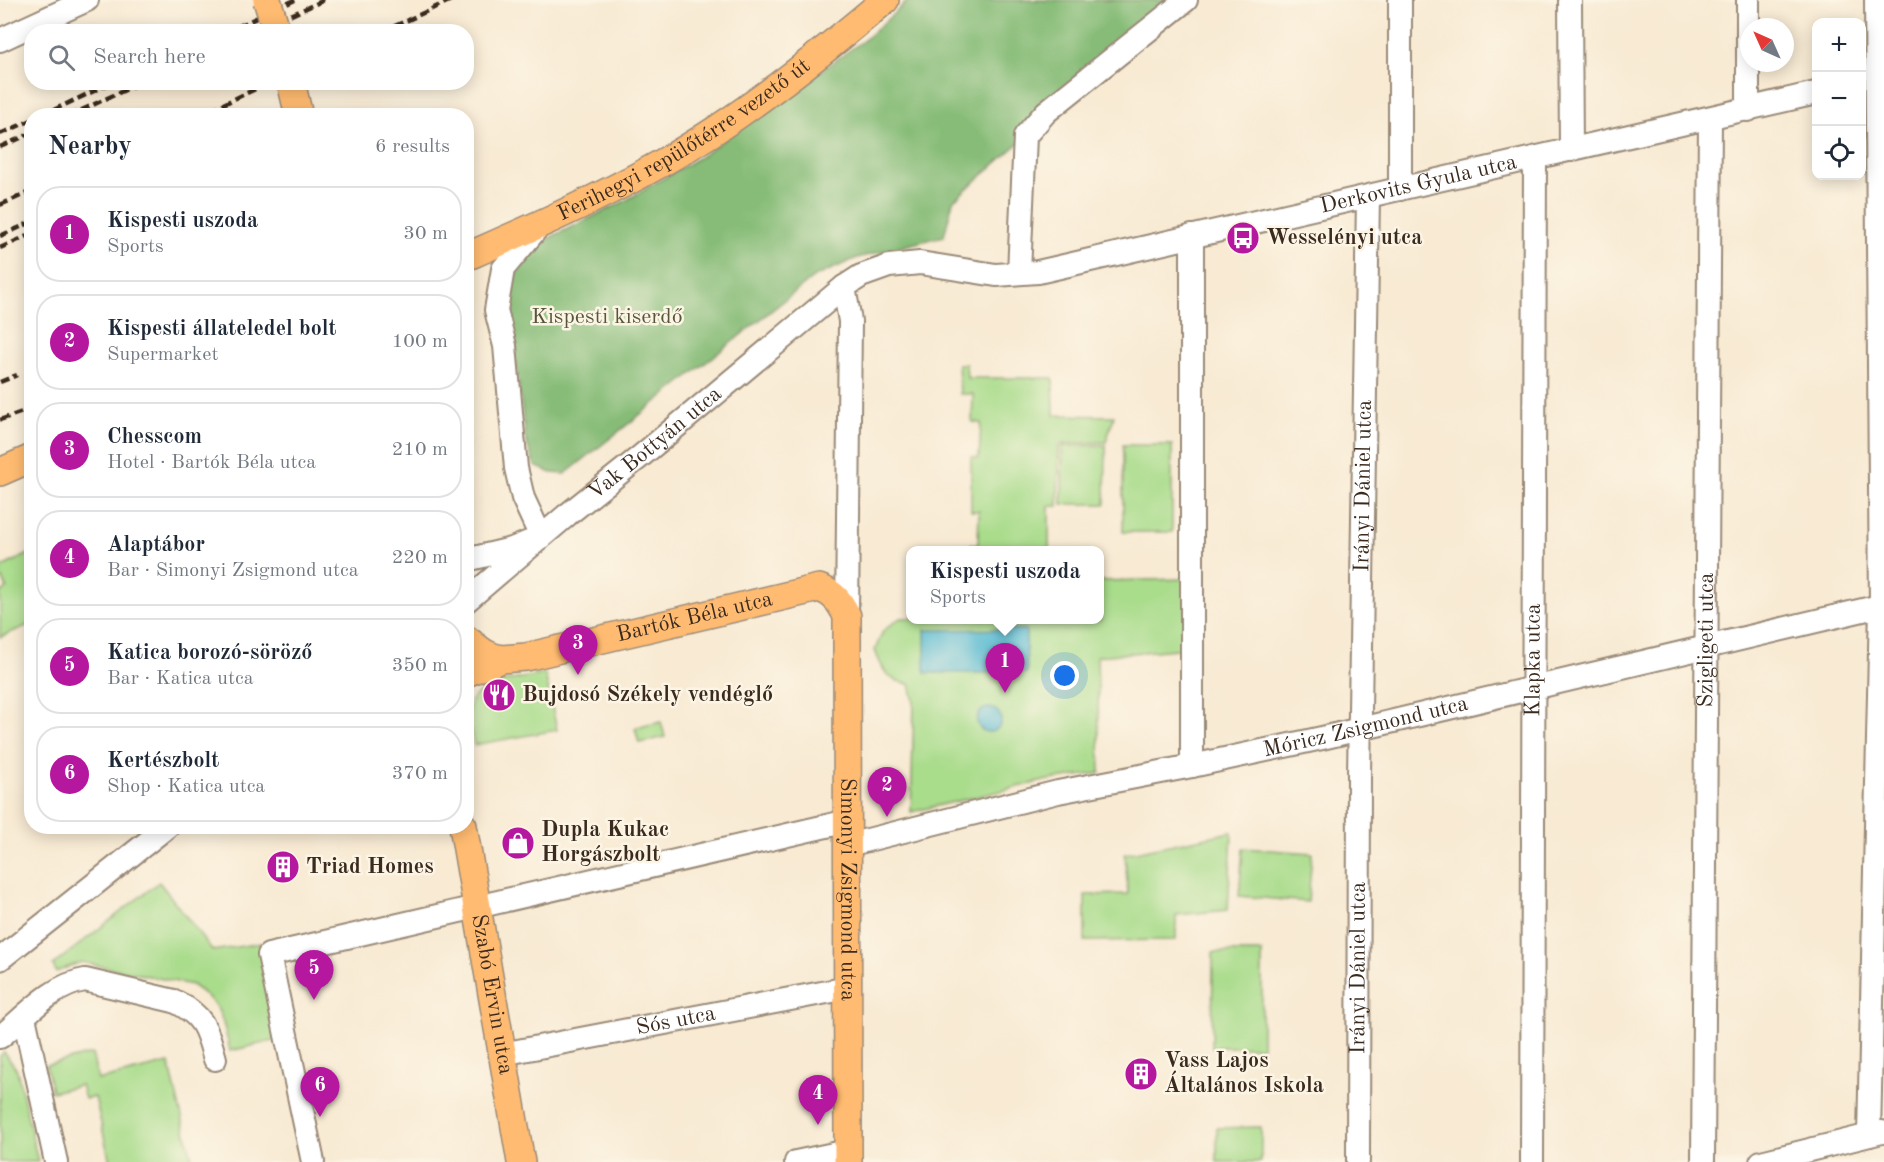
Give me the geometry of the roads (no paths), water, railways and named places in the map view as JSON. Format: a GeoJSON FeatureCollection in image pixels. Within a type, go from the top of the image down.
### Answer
{"type":"FeatureCollection","features":[{"type":"Feature","properties":{"kind":"main road"},"geometry":{"type":"LineString","coordinates":[[267,0],[274,24]]}},
{"type":"Feature","properties":{"kind":"main road","name":"Ferihegyi repülőtérre vezető út"},"geometry":{"type":"LineString","coordinates":[[474,253],[612,189],[698,140],[747,108],[826,50],[885,0]]}},
{"type":"Feature","properties":{"kind":"main road"},"geometry":{"type":"LineString","coordinates":[[293,90],[297,108]]}},
{"type":"Feature","properties":{"kind":"main road"},"geometry":{"type":"LineString","coordinates":[[0,470],[24,460]]}},
{"type":"Feature","properties":{"kind":"main road","name":"Bartók Béla utca"},"geometry":{"type":"LineString","coordinates":[[474,670],[501,659],[526,657],[819,588],[828,591],[838,600],[847,616]]}},
{"type":"Feature","properties":{"kind":"main road","name":"Simonyi Zsigmond utca"},"geometry":{"type":"LineString","coordinates":[[847,616],[848,1156]]}},
{"type":"Feature","properties":{"kind":"main road"},"geometry":{"type":"LineString","coordinates":[[474,645],[487,656],[501,659]]}},
{"type":"Feature","properties":{"kind":"main road","name":"Szabó Ervin utca"},"geometry":{"type":"LineString","coordinates":[[464,834],[521,1162]]}},
{"type":"Feature","properties":{"kind":"street"},"geometry":{"type":"LineString","coordinates":[[35,24],[87,0]]}},
{"type":"Feature","properties":{"kind":"street"},"geometry":{"type":"LineString","coordinates":[[1019,273],[1025,136],[1046,112],[1186,0]]}},
{"type":"Feature","properties":{"kind":"street"},"geometry":{"type":"LineString","coordinates":[[1400,0],[1400,189]]}},
{"type":"Feature","properties":{"kind":"street"},"geometry":{"type":"LineString","coordinates":[[1570,0],[1571,150]]}},
{"type":"Feature","properties":{"kind":"street"},"geometry":{"type":"LineString","coordinates":[[1748,0],[1748,110]]}},
{"type":"Feature","properties":{"kind":"street"},"geometry":{"type":"LineString","coordinates":[[1761,1162],[1877,1134],[1882,606],[1874,80],[1876,0]]}},
{"type":"Feature","properties":{"kind":"street"},"geometry":{"type":"LineString","coordinates":[[0,40],[24,29]]}},
{"type":"Feature","properties":{"kind":"street","name":"Derkovits Gyula utca"},"geometry":{"type":"LineString","coordinates":[[844,287],[861,276],[890,266],[920,263],[996,275],[1038,272],[1812,94]]}},
{"type":"Feature","properties":{"kind":"street","name":"Szigligeti utca"},"geometry":{"type":"LineString","coordinates":[[1703,1162],[1710,118]]}},
{"type":"Feature","properties":{"kind":"street","name":"Klapka utca"},"geometry":{"type":"LineString","coordinates":[[1532,1162],[1535,158]]}},
{"type":"Feature","properties":{"kind":"street","name":"Irányi Dániel utca"},"geometry":{"type":"LineString","coordinates":[[1358,1162],[1359,775],[1368,196]]}},
{"type":"Feature","properties":{"kind":"street"},"geometry":{"type":"LineString","coordinates":[[474,558],[512,549],[541,537],[523,498],[516,468],[505,346],[496,310],[503,269],[541,224]]}},
{"type":"Feature","properties":{"kind":"street"},"geometry":{"type":"LineString","coordinates":[[1192,236],[1192,766]]}},
{"type":"Feature","properties":{"kind":"street","name":"Vak Bottyán utca"},"geometry":{"type":"LineString","coordinates":[[474,594],[844,287]]}},
{"type":"Feature","properties":{"kind":"street","name":"Simonyi Zsigmond utca"},"geometry":{"type":"LineString","coordinates":[[844,287],[850,321],[847,616]]}},
{"type":"Feature","properties":{"kind":"street","name":"Móricz Zsigmond utca"},"geometry":{"type":"LineString","coordinates":[[313,1162],[268,955],[477,907],[1192,766],[1322,738],[1882,606]]}},
{"type":"Feature","properties":{"kind":"street"},"geometry":{"type":"LineString","coordinates":[[1322,738],[1346,752],[1359,775]]}},
{"type":"Feature","properties":{"kind":"street"},"geometry":{"type":"LineString","coordinates":[[0,959],[158,834]]}},
{"type":"Feature","properties":{"kind":"street"},"geometry":{"type":"LineString","coordinates":[[0,1037],[64,986],[74,982],[96,982],[185,1006],[203,1022],[215,1059]]}},
{"type":"Feature","properties":{"kind":"street","name":"Sós utca"},"geometry":{"type":"LineString","coordinates":[[502,1054],[848,988]]}},
{"type":"Feature","properties":{"kind":"street"},"geometry":{"type":"LineString","coordinates":[[24,1017],[56,1162]]}},
{"type":"Feature","properties":{"kind":"street"},"geometry":{"type":"LineString","coordinates":[[796,1162],[848,1156]]}},
{"type":"Feature","properties":{"kind":"water"},"geometry":{"type":"Polygon","coordinates":[[[1026,629],[1027,673],[925,673],[925,630],[1026,629]]]}},
{"type":"Feature","properties":{"kind":"water"},"geometry":{"type":"Polygon","coordinates":[[[989,708],[997,712],[1001,720],[997,728],[989,732],[981,728],[977,720],[981,712],[989,708]]]}},
{"type":"Feature","properties":{"kind":"railway"},"geometry":{"type":"LineString","coordinates":[[243,24],[295,0]]}},
{"type":"Feature","properties":{"kind":"railway"},"geometry":{"type":"LineString","coordinates":[[272,24],[324,0]]}},
{"type":"Feature","properties":{"kind":"railway"},"geometry":{"type":"LineString","coordinates":[[399,24],[451,0]]}},
{"type":"Feature","properties":{"kind":"railway"},"geometry":{"type":"LineString","coordinates":[[58,108],[96,90]]}},
{"type":"Feature","properties":{"kind":"railway"},"geometry":{"type":"LineString","coordinates":[[86,108],[125,90]]}},
{"type":"Feature","properties":{"kind":"railway"},"geometry":{"type":"LineString","coordinates":[[215,108],[253,90]]}},
{"type":"Feature","properties":{"kind":"railway"},"geometry":{"type":"LineString","coordinates":[[0,134],[24,124]]}},
{"type":"Feature","properties":{"kind":"railway"},"geometry":{"type":"LineString","coordinates":[[0,147],[24,136]]}},
{"type":"Feature","properties":{"kind":"railway"},"geometry":{"type":"LineString","coordinates":[[0,205],[24,194]]}},
{"type":"Feature","properties":{"kind":"railway"},"geometry":{"type":"LineString","coordinates":[[0,236],[24,226]]}},
{"type":"Feature","properties":{"kind":"railway"},"geometry":{"type":"LineString","coordinates":[[0,248],[24,238]]}},
{"type":"Feature","properties":{"kind":"railway"},"geometry":{"type":"LineString","coordinates":[[0,382],[17,375]]}},
{"type":"Feature","properties":{"kind":"railway"},"geometry":{"type":"LineString","coordinates":[[0,420],[24,411]]}},
{"type":"Feature","properties":{"kind":"place","name":"Wesselényi utca"},"geometry":{"type":"Point","coordinates":[1243,238]}},
{"type":"Feature","properties":{"kind":"place","name":"Chesscom"},"geometry":{"type":"Point","coordinates":[578,675]}},
{"type":"Feature","properties":{"kind":"place","name":"Kispesti uszoda"},"geometry":{"type":"Point","coordinates":[1005,693]}},
{"type":"Feature","properties":{"kind":"place","name":"Bujdosó Székely vendéglő"},"geometry":{"type":"Point","coordinates":[499,695]}},
{"type":"Feature","properties":{"kind":"place","name":"Kispesti állateledel bolt"},"geometry":{"type":"Point","coordinates":[887,817]}},
{"type":"Feature","properties":{"kind":"place","name":"Dupla Kukac Horgászbolt"},"geometry":{"type":"Point","coordinates":[518,843]}},
{"type":"Feature","properties":{"kind":"place","name":"Triad Homes"},"geometry":{"type":"Point","coordinates":[283,867]}},
{"type":"Feature","properties":{"kind":"place","name":"Katica borozó-söröző"},"geometry":{"type":"Point","coordinates":[314,1000]}},
{"type":"Feature","properties":{"kind":"place","name":"Vass Lajos Általános Iskola"},"geometry":{"type":"Point","coordinates":[1141,1074]}},
{"type":"Feature","properties":{"kind":"place","name":"Kertészbolt"},"geometry":{"type":"Point","coordinates":[320,1117]}},
{"type":"Feature","properties":{"kind":"place","name":"Alaptábor"},"geometry":{"type":"Point","coordinates":[818,1125]}},
{"type":"Feature","properties":{"kind":"park label","name":"Kispesti kiserdő"},"geometry":{"type":"Point","coordinates":[607,317]}}]}
